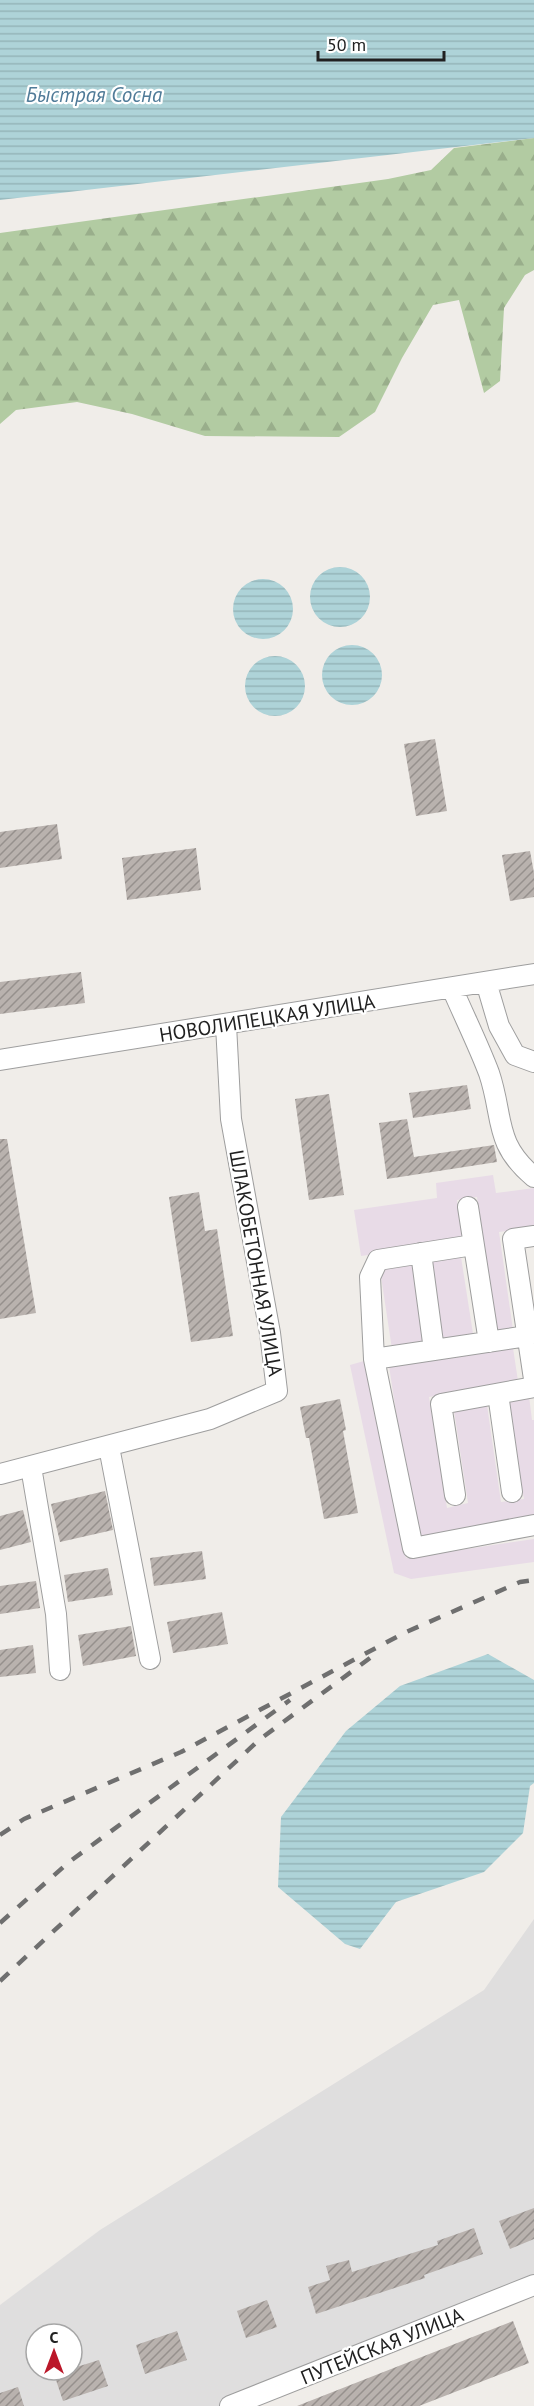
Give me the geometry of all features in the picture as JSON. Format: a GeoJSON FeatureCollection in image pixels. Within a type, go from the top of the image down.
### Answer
{"type":"FeatureCollection","features":[{"type":"Feature","properties":{"kind":"street","name":"НОВОЛИПЕЦКАЯ УЛИЦА"},"geometry":{"type":"LineString","coordinates":[[0,1060],[534,974]]}},
{"type":"Feature","properties":{"kind":"street"},"geometry":{"type":"LineString","coordinates":[[486,982],[499,1026],[515,1055],[534,1062]]}},
{"type":"Feature","properties":{"kind":"street"},"geometry":{"type":"LineString","coordinates":[[452,988],[489,1075],[503,1139],[522,1167],[534,1177]]}},
{"type":"Feature","properties":{"kind":"street","name":"ШЛАКОБЕТОННАЯ УЛИЦА"},"geometry":{"type":"LineString","coordinates":[[0,1474],[210,1419],[277,1390],[270,1333],[231,1119],[226,1025]]}},
{"type":"Feature","properties":{"kind":"street"},"geometry":{"type":"LineString","coordinates":[[468,1207],[489,1342]]}},
{"type":"Feature","properties":{"kind":"street"},"geometry":{"type":"LineString","coordinates":[[534,1236],[513,1239],[534,1379]]}},
{"type":"Feature","properties":{"kind":"street"},"geometry":{"type":"LineString","coordinates":[[474,1245],[378,1260],[370,1277],[374,1359],[413,1548],[534,1526]]}},
{"type":"Feature","properties":{"kind":"street"},"geometry":{"type":"LineString","coordinates":[[421,1253],[435,1350]]}},
{"type":"Feature","properties":{"kind":"street"},"geometry":{"type":"LineString","coordinates":[[374,1359],[528,1336]]}},
{"type":"Feature","properties":{"kind":"street"},"geometry":{"type":"LineString","coordinates":[[455,1496],[441,1404],[534,1387]]}},
{"type":"Feature","properties":{"kind":"street"},"geometry":{"type":"LineString","coordinates":[[498,1394],[512,1492]]}},
{"type":"Feature","properties":{"kind":"street"},"geometry":{"type":"LineString","coordinates":[[109,1447],[150,1659]]}},
{"type":"Feature","properties":{"kind":"street"},"geometry":{"type":"LineString","coordinates":[[31,1467],[56,1614],[60,1670]]}},
{"type":"Feature","properties":{"kind":"street","name":"ПУТЕЙСКАЯ УЛИЦА"},"geometry":{"type":"LineString","coordinates":[[230,2406],[534,2285]]}},
{"type":"Feature","properties":{"kind":"shaded area"},"geometry":{"type":"Polygon","coordinates":[[[493,1175],[496,1193],[534,1188],[534,1227],[499,1232],[513,1330],[497,1332],[477,1197],[457,1200],[463,1241],[361,1256],[354,1210],[437,1198],[436,1183],[493,1175]]]}},
{"type":"Feature","properties":{"kind":"shaded area"},"geometry":{"type":"Polygon","coordinates":[[[461,1257],[474,1340],[443,1344],[430,1262],[461,1257]]]}},
{"type":"Feature","properties":{"kind":"shaded area"},"geometry":{"type":"Polygon","coordinates":[[[413,1265],[425,1344],[392,1349],[380,1270],[413,1265]]]}},
{"type":"Feature","properties":{"kind":"shaded area"},"geometry":{"type":"Polygon","coordinates":[[[513,1348],[518,1381],[429,1397],[447,1508],[468,1503],[454,1411],[487,1405],[501,1502],[524,1499],[507,1401],[529,1396],[532,1420],[534,1420],[534,1518],[530,1522],[415,1537],[389,1366],[513,1348]]]}},
{"type":"Feature","properties":{"kind":"shaded area"},"geometry":{"type":"Polygon","coordinates":[[[364,1361],[406,1558],[534,1539],[534,1562],[411,1579],[394,1573],[350,1365],[364,1361]]]}},
{"type":"Feature","properties":{"kind":"shaded area"},"geometry":{"type":"Polygon","coordinates":[[[534,1919],[534,2285],[230,2406],[0,2406],[0,2305],[100,2230],[484,1990],[534,1919]]]}},
{"type":"Feature","properties":{"kind":"green space"},"geometry":{"type":"Polygon","coordinates":[[[534,138],[534,270],[525,275],[504,308],[500,381],[484,393],[459,300],[433,305],[402,358],[375,412],[339,437],[205,436],[132,414],[77,402],[16,410],[0,424],[0,233],[388,179],[431,170],[454,148],[534,138]]]}},
{"type":"Feature","properties":{"kind":"water","name":"Быстрая Сосна"},"geometry":{"type":"Polygon","coordinates":[[[0,0],[534,0],[534,138],[0,200],[0,0]]]}},
{"type":"Feature","properties":{"kind":"water"},"geometry":{"type":"Polygon","coordinates":[[[340,567],[357,572],[365,580],[370,597],[365,614],[357,622],[340,627],[323,622],[315,614],[310,597],[315,580],[323,572],[340,567]]]}},
{"type":"Feature","properties":{"kind":"water"},"geometry":{"type":"Polygon","coordinates":[[[263,579],[280,584],[288,592],[293,609],[288,626],[280,634],[263,639],[246,634],[238,626],[233,609],[238,592],[246,584],[263,579]]]}},
{"type":"Feature","properties":{"kind":"water"},"geometry":{"type":"Polygon","coordinates":[[[352,645],[369,650],[377,658],[382,675],[377,692],[369,700],[352,705],[335,700],[327,692],[322,675],[327,658],[335,650],[352,645]]]}},
{"type":"Feature","properties":{"kind":"water"},"geometry":{"type":"Polygon","coordinates":[[[275,656],[292,661],[300,669],[305,686],[300,703],[292,711],[275,716],[258,711],[250,703],[245,686],[250,669],[258,661],[275,656]]]}},
{"type":"Feature","properties":{"kind":"water"},"geometry":{"type":"Polygon","coordinates":[[[488,1654],[534,1680],[534,1783],[530,1786],[523,1833],[484,1872],[396,1902],[360,1949],[345,1944],[278,1887],[281,1817],[346,1731],[400,1686],[488,1654]]]}},
{"type":"Feature","properties":{"kind":"building"},"geometry":{"type":"Polygon","coordinates":[[[435,739],[447,811],[416,816],[404,744],[435,739]]]}},
{"type":"Feature","properties":{"kind":"building"},"geometry":{"type":"Polygon","coordinates":[[[57,824],[62,859],[0,868],[0,832],[57,824]]]}},
{"type":"Feature","properties":{"kind":"building"},"geometry":{"type":"Polygon","coordinates":[[[196,848],[201,890],[127,900],[122,858],[196,848]]]}},
{"type":"Feature","properties":{"kind":"building"},"geometry":{"type":"Polygon","coordinates":[[[530,851],[534,873],[534,897],[510,901],[502,855],[530,851]]]}},
{"type":"Feature","properties":{"kind":"building"},"geometry":{"type":"Polygon","coordinates":[[[81,972],[85,1003],[0,1014],[0,982],[81,972]]]}},
{"type":"Feature","properties":{"kind":"building"},"geometry":{"type":"Polygon","coordinates":[[[467,1085],[471,1109],[413,1118],[409,1093],[467,1085]]]}},
{"type":"Feature","properties":{"kind":"building"},"geometry":{"type":"Polygon","coordinates":[[[329,1094],[344,1195],[309,1200],[295,1099],[329,1094]]]}},
{"type":"Feature","properties":{"kind":"building"},"geometry":{"type":"Polygon","coordinates":[[[407,1119],[414,1157],[494,1145],[497,1162],[387,1179],[379,1123],[407,1119]]]}},
{"type":"Feature","properties":{"kind":"building"},"geometry":{"type":"Polygon","coordinates":[[[0,1139],[7,1139],[36,1313],[0,1319],[0,1139]]]}},
{"type":"Feature","properties":{"kind":"building"},"geometry":{"type":"Polygon","coordinates":[[[199,1192],[205,1231],[217,1229],[233,1336],[191,1342],[169,1197],[199,1192]]]}},
{"type":"Feature","properties":{"kind":"building"},"geometry":{"type":"Polygon","coordinates":[[[340,1399],[346,1430],[343,1431],[358,1513],[324,1519],[309,1438],[306,1438],[300,1407],[340,1399]]]}},
{"type":"Feature","properties":{"kind":"building"},"geometry":{"type":"Polygon","coordinates":[[[105,1491],[113,1530],[60,1542],[51,1504],[105,1491]]]}},
{"type":"Feature","properties":{"kind":"building"},"geometry":{"type":"Polygon","coordinates":[[[23,1510],[31,1542],[0,1550],[0,1516],[23,1510]]]}},
{"type":"Feature","properties":{"kind":"building"},"geometry":{"type":"Polygon","coordinates":[[[202,1551],[206,1579],[154,1586],[150,1558],[202,1551]]]}},
{"type":"Feature","properties":{"kind":"building"},"geometry":{"type":"Polygon","coordinates":[[[108,1568],[113,1595],[68,1602],[64,1575],[108,1568]]]}},
{"type":"Feature","properties":{"kind":"building"},"geometry":{"type":"Polygon","coordinates":[[[36,1581],[40,1608],[0,1614],[0,1586],[36,1581]]]}},
{"type":"Feature","properties":{"kind":"building"},"geometry":{"type":"Polygon","coordinates":[[[222,1612],[228,1644],[173,1653],[167,1622],[222,1612]]]}},
{"type":"Feature","properties":{"kind":"building"},"geometry":{"type":"Polygon","coordinates":[[[131,1626],[136,1656],[83,1666],[78,1635],[131,1626]]]}},
{"type":"Feature","properties":{"kind":"building"},"geometry":{"type":"Polygon","coordinates":[[[33,1645],[36,1673],[0,1677],[0,1650],[33,1645]]]}},
{"type":"Feature","properties":{"kind":"building"},"geometry":{"type":"Polygon","coordinates":[[[534,2208],[534,2239],[510,2249],[499,2221],[534,2208]]]}},
{"type":"Feature","properties":{"kind":"building"},"geometry":{"type":"Polygon","coordinates":[[[474,2228],[483,2254],[424,2275],[425,2278],[316,2314],[308,2287],[330,2280],[326,2266],[349,2260],[352,2272],[438,2245],[437,2241],[474,2228]]]}},
{"type":"Feature","properties":{"kind":"building"},"geometry":{"type":"Polygon","coordinates":[[[267,2300],[277,2327],[246,2338],[237,2311],[267,2300]]]}},
{"type":"Feature","properties":{"kind":"building"},"geometry":{"type":"Polygon","coordinates":[[[513,2321],[529,2363],[419,2406],[297,2406],[513,2321]]]}},
{"type":"Feature","properties":{"kind":"building"},"geometry":{"type":"Polygon","coordinates":[[[177,2331],[187,2360],[145,2374],[136,2345],[177,2331]]]}},
{"type":"Feature","properties":{"kind":"building"},"geometry":{"type":"Polygon","coordinates":[[[99,2360],[108,2386],[63,2401],[57,2382],[84,2382],[84,2365],[99,2360]]]}},
{"type":"Feature","properties":{"kind":"building"},"geometry":{"type":"Polygon","coordinates":[[[18,2387],[24,2406],[0,2406],[0,2393],[18,2387]]]}},
{"type":"Feature","properties":{"kind":"railway"},"geometry":{"type":"LineString","coordinates":[[0,1835],[24,1819],[181,1752],[404,1633],[520,1582],[534,1580]]}},
{"type":"Feature","properties":{"kind":"railway"},"geometry":{"type":"LineString","coordinates":[[0,1981],[259,1740],[370,1658]]}},
{"type":"Feature","properties":{"kind":"railway"},"geometry":{"type":"LineString","coordinates":[[0,1923],[69,1862],[290,1700]]}}]}
